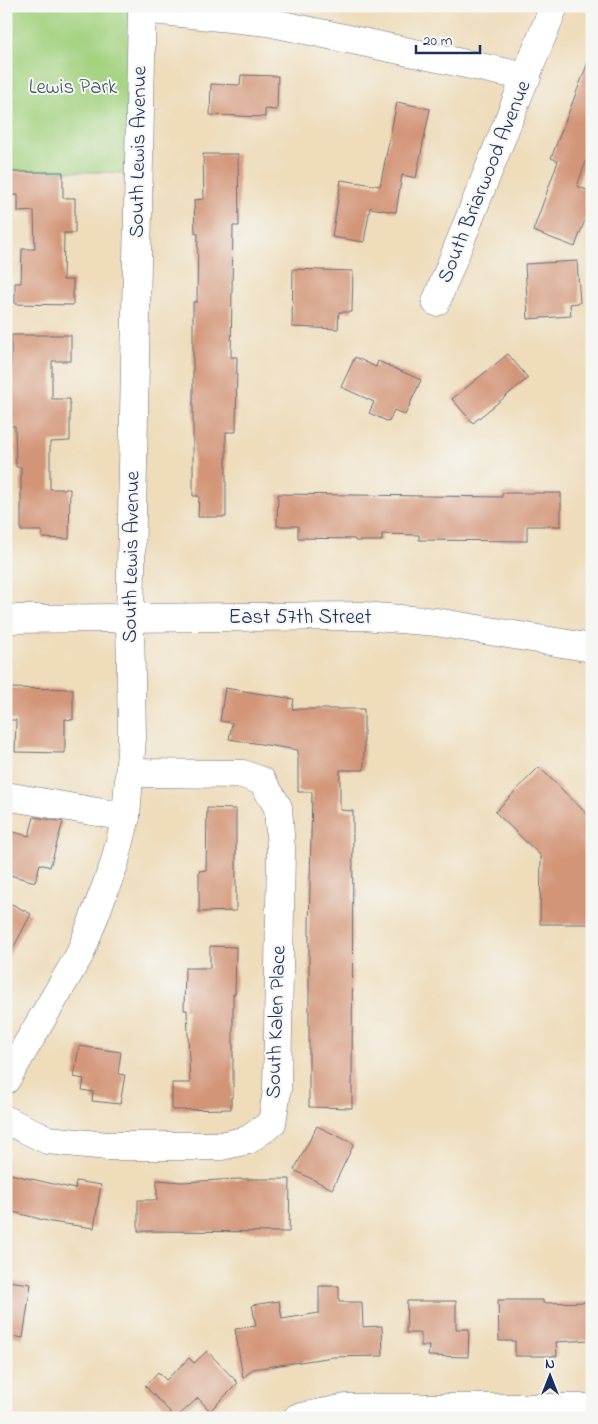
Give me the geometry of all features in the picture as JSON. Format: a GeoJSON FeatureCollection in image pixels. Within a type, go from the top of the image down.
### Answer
{"type":"FeatureCollection","features":[{"type":"Feature","properties":{"kind":"street","name":"South Briarwood Avenue"},"geometry":{"type":"LineString","coordinates":[[436,302],[527,78],[554,6]]}},
{"type":"Feature","properties":{"kind":"street"},"geometry":{"type":"LineString","coordinates":[[142,8],[268,22],[527,78]]}},
{"type":"Feature","properties":{"kind":"street","name":"South Lewis Avenue"},"geometry":{"type":"LineString","coordinates":[[6,1080],[80,954],[114,865],[126,817],[131,773],[130,619],[142,8]]}},
{"type":"Feature","properties":{"kind":"street","name":"East 57th Street"},"geometry":{"type":"LineString","coordinates":[[6,619],[363,616],[403,618],[509,633],[592,648]]}},
{"type":"Feature","properties":{"kind":"street","name":"South Kalen Place"},"geometry":{"type":"LineString","coordinates":[[6,1120],[48,1140],[107,1146],[221,1146],[248,1140],[272,1123],[277,1090],[281,849],[278,807],[262,782],[243,774],[131,773]]}},
{"type":"Feature","properties":{"kind":"street"},"geometry":{"type":"LineString","coordinates":[[6,796],[126,817]]}},
{"type":"Feature","properties":{"kind":"street"},"geometry":{"type":"LineString","coordinates":[[297,1418],[346,1408],[592,1408]]}},
{"type":"Feature","properties":{"kind":"green space","name":"Lewis Park"},"geometry":{"type":"Polygon","coordinates":[[[6,6],[142,6],[139,173],[6,170],[6,6]]]}},
{"type":"Feature","properties":{"kind":"building"},"geometry":{"type":"Polygon","coordinates":[[[590,57],[592,145],[577,186],[592,192],[592,201],[575,247],[533,231],[558,161],[551,158],[590,57]]]}},
{"type":"Feature","properties":{"kind":"building"},"geometry":{"type":"Polygon","coordinates":[[[241,75],[278,76],[277,110],[265,109],[265,117],[210,115],[211,84],[240,85],[241,75]]]}},
{"type":"Feature","properties":{"kind":"building"},"geometry":{"type":"Polygon","coordinates":[[[397,102],[430,109],[416,178],[402,175],[396,212],[370,208],[364,242],[332,237],[341,180],[380,186],[397,102]]]}},
{"type":"Feature","properties":{"kind":"building"},"geometry":{"type":"Polygon","coordinates":[[[203,154],[238,154],[239,226],[233,226],[231,357],[237,357],[236,432],[226,432],[226,517],[198,517],[199,496],[193,496],[193,302],[197,302],[198,233],[195,233],[194,200],[204,199],[203,154]]]}},
{"type":"Feature","properties":{"kind":"building"},"geometry":{"type":"Polygon","coordinates":[[[6,172],[63,172],[63,198],[75,198],[75,233],[64,233],[63,280],[73,280],[73,305],[15,304],[15,283],[21,283],[22,249],[35,249],[34,211],[18,212],[18,195],[6,195],[6,172]]]}},
{"type":"Feature","properties":{"kind":"building"},"geometry":{"type":"Polygon","coordinates":[[[577,261],[580,303],[570,304],[571,316],[528,319],[525,264],[577,261]]]}},
{"type":"Feature","properties":{"kind":"building"},"geometry":{"type":"Polygon","coordinates":[[[293,269],[353,271],[352,312],[339,312],[338,329],[292,327],[293,269]]]}},
{"type":"Feature","properties":{"kind":"building"},"geometry":{"type":"Polygon","coordinates":[[[11,335],[71,335],[71,361],[52,361],[52,399],[70,399],[70,441],[50,442],[50,489],[70,489],[69,539],[42,538],[42,531],[21,531],[21,467],[16,467],[15,426],[6,426],[6,406],[11,406],[11,335]]]}},
{"type":"Feature","properties":{"kind":"building"},"geometry":{"type":"Polygon","coordinates":[[[508,354],[528,378],[473,423],[452,399],[508,354]]]}},
{"type":"Feature","properties":{"kind":"building"},"geometry":{"type":"Polygon","coordinates":[[[355,357],[376,367],[378,361],[421,380],[405,415],[394,410],[389,422],[369,413],[374,402],[341,387],[355,357]]]}},
{"type":"Feature","properties":{"kind":"building"},"geometry":{"type":"Polygon","coordinates":[[[502,493],[561,493],[561,526],[527,526],[527,541],[419,540],[419,535],[382,534],[382,541],[355,541],[355,539],[298,538],[298,526],[277,526],[278,494],[502,497],[502,493]]]}},
{"type":"Feature","properties":{"kind":"building"},"geometry":{"type":"Polygon","coordinates":[[[8,688],[73,689],[73,720],[65,719],[65,753],[15,752],[16,720],[7,720],[8,688]]]}},
{"type":"Feature","properties":{"kind":"building"},"geometry":{"type":"Polygon","coordinates":[[[225,688],[294,699],[292,709],[364,709],[364,770],[340,770],[340,810],[353,811],[352,1108],[309,1107],[309,928],[312,792],[298,792],[298,750],[229,739],[232,723],[220,721],[225,688]]]}},
{"type":"Feature","properties":{"kind":"building"},"geometry":{"type":"Polygon","coordinates":[[[539,767],[592,819],[592,924],[540,924],[541,856],[495,812],[539,767]]]}},
{"type":"Feature","properties":{"kind":"building"},"geometry":{"type":"Polygon","coordinates":[[[207,808],[236,809],[236,911],[199,912],[199,871],[206,870],[207,808]]]}},
{"type":"Feature","properties":{"kind":"building"},"geometry":{"type":"Polygon","coordinates":[[[34,817],[63,822],[50,867],[40,864],[35,882],[6,874],[6,830],[29,836],[34,817]]]}},
{"type":"Feature","properties":{"kind":"building"},"geometry":{"type":"Polygon","coordinates":[[[6,901],[31,914],[6,962],[6,901]]]}},
{"type":"Feature","properties":{"kind":"building"},"geometry":{"type":"Polygon","coordinates":[[[210,946],[236,947],[235,994],[233,994],[233,1097],[231,1097],[231,1109],[172,1110],[172,1083],[190,1083],[187,1010],[184,1010],[185,968],[210,968],[210,946]]]}},
{"type":"Feature","properties":{"kind":"building"},"geometry":{"type":"Polygon","coordinates":[[[79,1046],[121,1052],[118,1074],[125,1075],[120,1104],[92,1101],[93,1092],[82,1090],[84,1079],[74,1077],[79,1046]]]}},
{"type":"Feature","properties":{"kind":"building"},"geometry":{"type":"Polygon","coordinates":[[[317,1126],[354,1144],[332,1189],[294,1170],[317,1126]]]}},
{"type":"Feature","properties":{"kind":"building"},"geometry":{"type":"Polygon","coordinates":[[[6,1173],[75,1189],[76,1181],[101,1185],[94,1228],[51,1222],[6,1210],[6,1173]]]}},
{"type":"Feature","properties":{"kind":"building"},"geometry":{"type":"Polygon","coordinates":[[[290,1179],[289,1232],[138,1231],[138,1200],[157,1200],[157,1180],[182,1182],[290,1179]]]}},
{"type":"Feature","properties":{"kind":"building"},"geometry":{"type":"Polygon","coordinates":[[[6,1281],[31,1284],[23,1338],[6,1335],[6,1281]]]}},
{"type":"Feature","properties":{"kind":"building"},"geometry":{"type":"Polygon","coordinates":[[[319,1286],[339,1286],[339,1302],[362,1302],[363,1327],[382,1326],[383,1356],[333,1357],[253,1369],[243,1378],[235,1329],[256,1326],[252,1305],[279,1301],[282,1319],[319,1313],[319,1286]]]}},
{"type":"Feature","properties":{"kind":"building"},"geometry":{"type":"Polygon","coordinates":[[[498,1300],[543,1300],[543,1303],[592,1302],[592,1340],[556,1342],[557,1356],[515,1356],[515,1341],[499,1341],[498,1300]]]}},
{"type":"Feature","properties":{"kind":"building"},"geometry":{"type":"Polygon","coordinates":[[[407,1301],[456,1301],[456,1329],[469,1329],[468,1357],[428,1356],[429,1346],[421,1346],[421,1333],[406,1333],[407,1301]]]}},
{"type":"Feature","properties":{"kind":"building"},"geometry":{"type":"Polygon","coordinates":[[[207,1351],[238,1383],[210,1411],[198,1398],[176,1418],[145,1386],[158,1372],[166,1380],[189,1358],[194,1363],[207,1351]]]}}]}
